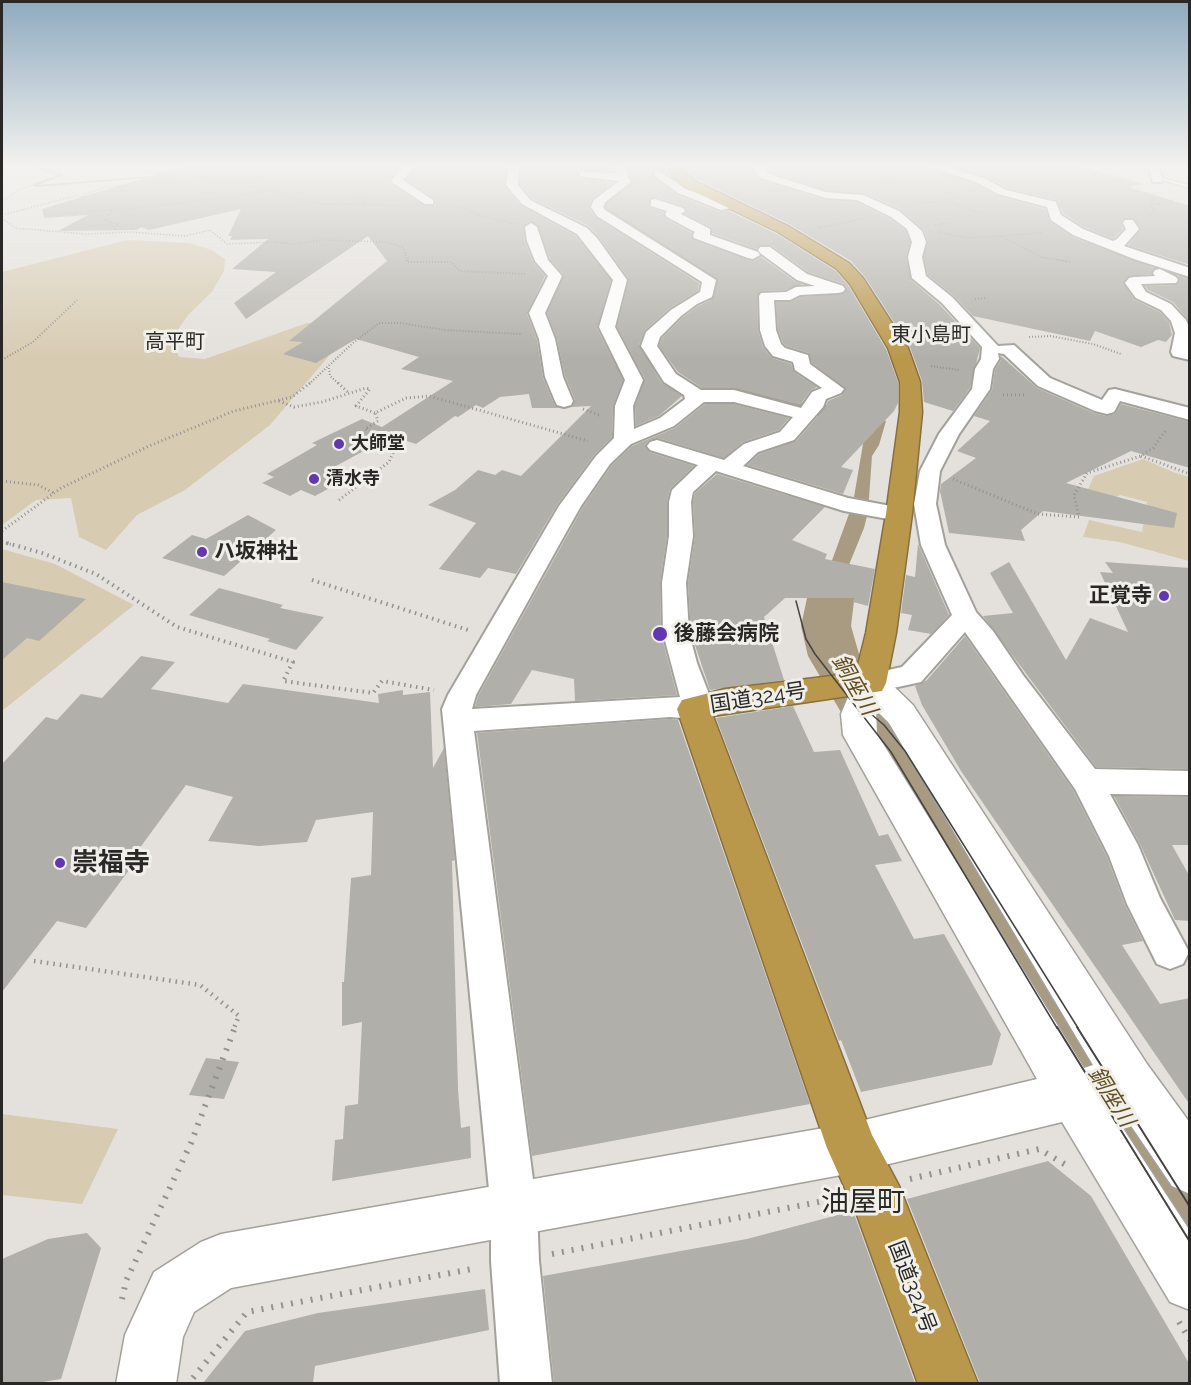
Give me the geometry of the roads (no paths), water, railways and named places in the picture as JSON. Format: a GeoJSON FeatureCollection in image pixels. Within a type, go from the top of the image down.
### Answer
{"type":"FeatureCollection","features":[{"type":"Feature","properties":{"kind":"highway"},"geometry":{"type":"LineString","coordinates":[[785,231],[843,266],[869,301],[905,363],[910,382],[912,412],[899,514],[870,683]]}},
{"type":"Feature","properties":{"kind":"highway","name":"国道324号"},"geometry":{"type":"LineString","coordinates":[[870,683],[725,701],[694,709],[862,1170],[948,1383]]}},
{"type":"Feature","properties":{"kind":"street"},"geometry":{"type":"LineString","coordinates":[[532,231],[542,261],[555,276],[537,313],[546,335],[554,377],[564,401]]}},
{"type":"Feature","properties":{"kind":"street"},"geometry":{"type":"LineString","coordinates":[[581,231],[592,241],[620,279],[607,327],[634,380],[624,406],[630,440]]}},
{"type":"Feature","properties":{"kind":"street"},"geometry":{"type":"LineString","coordinates":[[526,1383],[515,1261],[514,1210],[459,708],[495,638],[570,506],[603,460],[630,440],[667,422],[695,401],[693,392],[670,378],[649,346],[652,334],[692,301],[706,294],[710,280],[630,231]]}},
{"type":"Feature","properties":{"kind":"street"},"geometry":{"type":"LineString","coordinates":[[702,231],[705,232],[699,235],[759,252],[802,277],[869,301]]}},
{"type":"Feature","properties":{"kind":"street"},"geometry":{"type":"LineString","coordinates":[[915,231],[919,242],[915,257],[919,278],[947,300],[990,346],[990,359],[984,369],[982,383],[949,434],[930,471],[925,504],[933,545],[965,616],[984,637],[1013,682],[1087,781],[1126,855],[1145,904],[1170,952]]}},
{"type":"Feature","properties":{"kind":"street"},"geometry":{"type":"LineString","coordinates":[[1076,231],[1151,261],[1190,273]]}},
{"type":"Feature","properties":{"kind":"street"},"geometry":{"type":"LineString","coordinates":[[1114,245],[1122,242],[1132,231]]}},
{"type":"Feature","properties":{"kind":"street"},"geometry":{"type":"LineString","coordinates":[[701,274],[728,269],[759,252],[788,232]]}},
{"type":"Feature","properties":{"kind":"street"},"geometry":{"type":"LineString","coordinates":[[1151,261],[1160,273],[1171,280],[1134,280],[1132,283],[1141,295],[1158,302],[1178,320],[1183,333],[1179,352],[1190,355]]}},
{"type":"Feature","properties":{"kind":"street"},"geometry":{"type":"LineString","coordinates":[[459,708],[670,707],[694,709],[695,694],[683,663],[676,633],[674,583],[681,536],[680,502],[683,490],[751,448],[787,436],[809,411],[818,396],[835,389],[801,366],[802,359],[779,352],[773,346],[768,330],[766,296],[790,296],[796,291],[838,289]]}},
{"type":"Feature","properties":{"kind":"street"},"geometry":{"type":"LineString","coordinates":[[1006,349],[1051,386],[1102,407],[1107,408],[1114,394],[1185,413]]}},
{"type":"Feature","properties":{"kind":"street"},"geometry":{"type":"LineString","coordinates":[[694,396],[734,396],[809,411]]}},
{"type":"Feature","properties":{"kind":"street"},"geometry":{"type":"LineString","coordinates":[[630,440],[721,465],[844,504],[899,514]]}},
{"type":"Feature","properties":{"kind":"street"},"geometry":{"type":"LineString","coordinates":[[870,683],[911,675],[965,616]]}},
{"type":"Feature","properties":{"kind":"street"},"geometry":{"type":"LineString","coordinates":[[870,683],[901,714],[1130,1081],[1190,1168]]}},
{"type":"Feature","properties":{"kind":"street"},"geometry":{"type":"LineString","coordinates":[[870,683],[858,714],[861,735],[1073,1095],[1180,1296]]}},
{"type":"Feature","properties":{"kind":"street"},"geometry":{"type":"LineString","coordinates":[[1087,781],[1190,783]]}},
{"type":"Feature","properties":{"kind":"street"},"geometry":{"type":"LineString","coordinates":[[146,1383],[154,1335],[174,1292],[220,1262],[514,1210],[862,1170],[1073,1095],[1130,1081]]}},
{"type":"Feature","properties":{"kind":"waterway","name":"銅座川"},"geometry":{"type":"LineString","coordinates":[[833,584],[826,626],[834,656],[1190,1223]]}},
{"type":"Feature","properties":{"kind":"tram line"},"geometry":{"type":"LineString","coordinates":[[796,601],[806,639],[815,654],[891,752],[1057,1028]]}},
{"type":"Feature","properties":{"kind":"tram line"},"geometry":{"type":"LineString","coordinates":[[864,708],[884,725],[905,751],[1078,1028]]}},
{"type":"Feature","properties":{"kind":"tram line"},"geometry":{"type":"LineString","coordinates":[[1057,1027],[1190,1242]]}},
{"type":"Feature","properties":{"kind":"tram line"},"geometry":{"type":"LineString","coordinates":[[1077,1027],[1190,1207]]}},
{"type":"Feature","properties":{"kind":"place","name":"大師堂"},"geometry":{"type":"Point","coordinates":[339,444]}},
{"type":"Feature","properties":{"kind":"place","name":"清水寺"},"geometry":{"type":"Point","coordinates":[314,479]}},
{"type":"Feature","properties":{"kind":"place","name":"ハ坂神社"},"geometry":{"type":"Point","coordinates":[202,552]}},
{"type":"Feature","properties":{"kind":"place","name":"正覚寺"},"geometry":{"type":"Point","coordinates":[1164,596]}},
{"type":"Feature","properties":{"kind":"place","name":"後藤会病院"},"geometry":{"type":"Point","coordinates":[660,634]}},
{"type":"Feature","properties":{"kind":"place","name":"崇福寺"},"geometry":{"type":"Point","coordinates":[60,863]}},
{"type":"Feature","properties":{"kind":"district","name":"東小島町"},"geometry":{"type":"Point","coordinates":[931,335]}},
{"type":"Feature","properties":{"kind":"district","name":"高平町"},"geometry":{"type":"Point","coordinates":[175,342]}},
{"type":"Feature","properties":{"kind":"district","name":"油屋町"},"geometry":{"type":"Point","coordinates":[863,1203]}}]}
